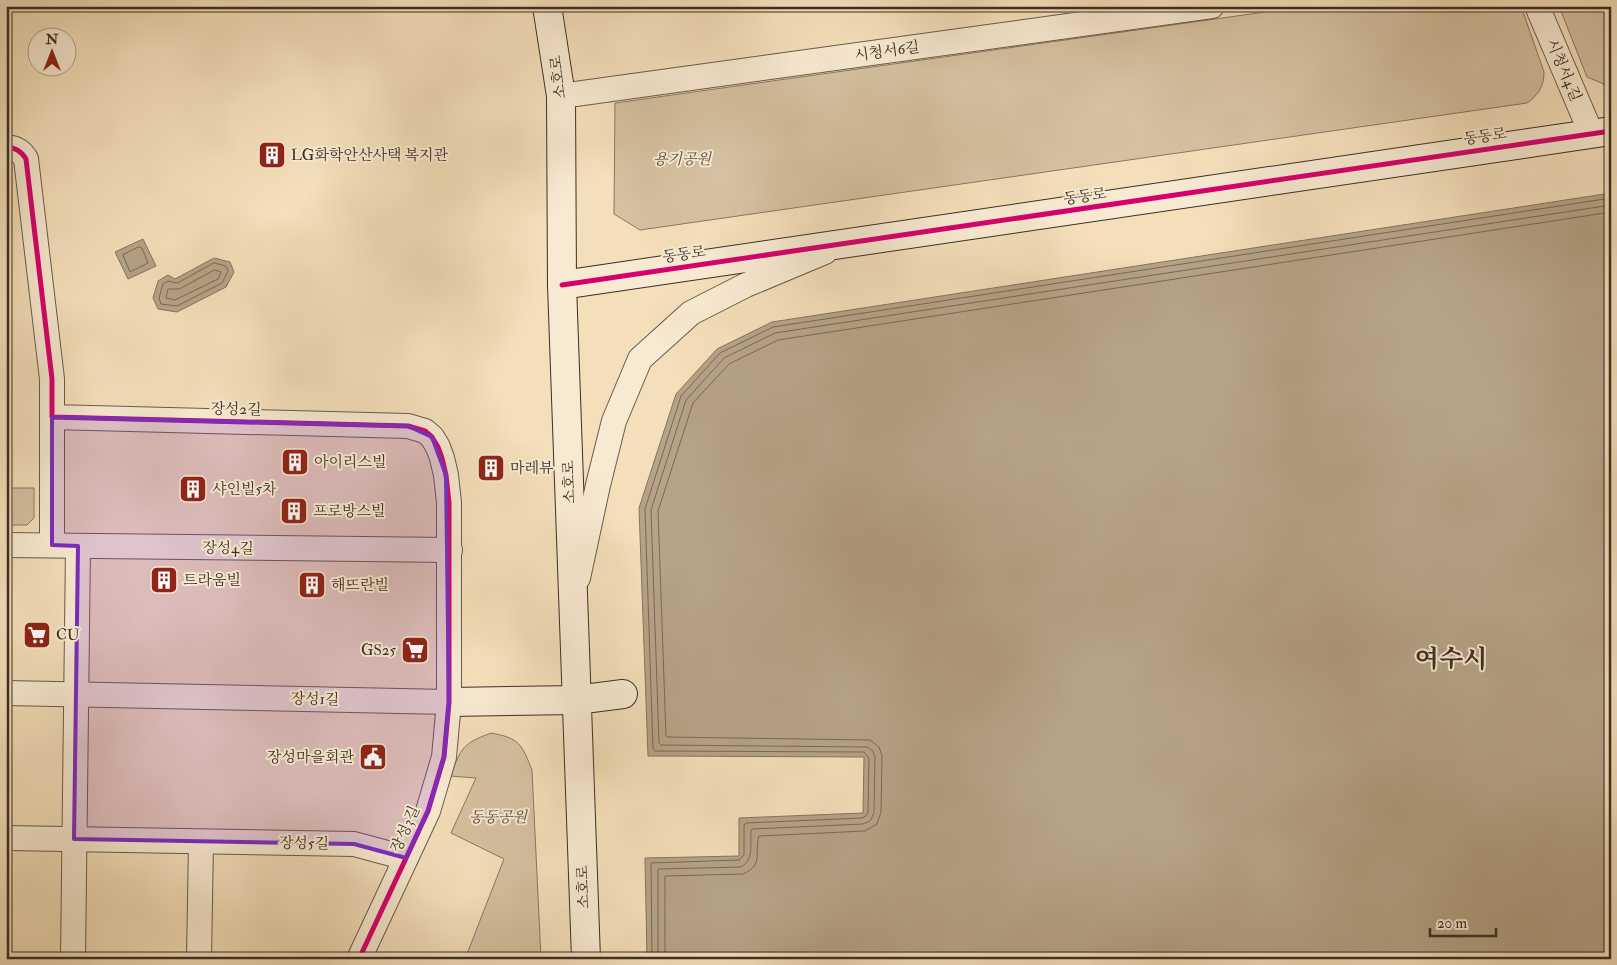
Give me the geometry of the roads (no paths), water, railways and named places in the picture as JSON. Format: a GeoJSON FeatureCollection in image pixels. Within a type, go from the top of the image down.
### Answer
{"type":"FeatureCollection","features":[{"type":"Feature","properties":{"kind":"street","name":"소호로"},"geometry":{"type":"LineString","coordinates":[[547,6],[561,96],[562,285],[586,959]]}},
{"type":"Feature","properties":{"kind":"street","name":"시청서6길"},"geometry":{"type":"LineString","coordinates":[[561,96],[1212,6]]}},
{"type":"Feature","properties":{"kind":"street","name":"시청서4길"},"geometry":{"type":"LineString","coordinates":[[1537,6],[1601,132]]}},
{"type":"Feature","properties":{"kind":"street","name":"동동로"},"geometry":{"type":"LineString","coordinates":[[562,285],[1601,132]]}},
{"type":"Feature","properties":{"kind":"street"},"geometry":{"type":"LineString","coordinates":[[6,147],[21,152],[26,159],[52,380],[52,546]]}},
{"type":"Feature","properties":{"kind":"street"},"geometry":{"type":"LineString","coordinates":[[573,602],[614,421],[640,360],[691,313],[746,285],[847,244]]}},
{"type":"Feature","properties":{"kind":"street","name":"장성2길"},"geometry":{"type":"LineString","coordinates":[[52,417],[408,426],[425,431],[432,437],[442,458],[449,502],[449,702]]}},
{"type":"Feature","properties":{"kind":"street","name":"장성4길"},"geometry":{"type":"LineString","coordinates":[[6,545],[450,550]]}},
{"type":"Feature","properties":{"kind":"street"},"geometry":{"type":"LineString","coordinates":[[73,959],[78,546]]}},
{"type":"Feature","properties":{"kind":"street","name":"장성1길"},"geometry":{"type":"LineString","coordinates":[[6,693],[449,702],[576,700],[624,694]]}},
{"type":"Feature","properties":{"kind":"street","name":"장성3길"},"geometry":{"type":"LineString","coordinates":[[359,959],[428,811],[444,758],[449,702]]}},
{"type":"Feature","properties":{"kind":"street","name":"장성5길"},"geometry":{"type":"LineString","coordinates":[[6,838],[354,844],[406,858]]}},
{"type":"Feature","properties":{"kind":"street"},"geometry":{"type":"LineString","coordinates":[[200,959],[201,842]]}},
{"type":"Feature","properties":{"kind":"water"},"geometry":{"type":"Polygon","coordinates":[[[1611,193],[1611,959],[647,959],[645,858],[739,856],[739,818],[863,813],[864,757],[648,756],[639,508],[676,394],[717,349],[772,322],[1611,193]]]}},
{"type":"Feature","properties":{"kind":"water"},"geometry":{"type":"Polygon","coordinates":[[[143,239],[156,266],[128,279],[115,252],[143,239]]]}},
{"type":"Feature","properties":{"kind":"water"},"geometry":{"type":"Polygon","coordinates":[[[214,258],[230,262],[234,272],[226,287],[177,312],[158,309],[153,298],[158,281],[168,275],[175,279],[214,258]]]}},
{"type":"Feature","properties":{"kind":"place","name":"LG화학안산사택 복지관"},"geometry":{"type":"Point","coordinates":[272,155]}},
{"type":"Feature","properties":{"kind":"place","name":"아이리스빌"},"geometry":{"type":"Point","coordinates":[295,462]}},
{"type":"Feature","properties":{"kind":"place","name":"마레뷰"},"geometry":{"type":"Point","coordinates":[491,468]}},
{"type":"Feature","properties":{"kind":"place","name":"샤인빌5차"},"geometry":{"type":"Point","coordinates":[193,489]}},
{"type":"Feature","properties":{"kind":"place","name":"프로방스빌"},"geometry":{"type":"Point","coordinates":[294,511]}},
{"type":"Feature","properties":{"kind":"place","name":"트라움빌"},"geometry":{"type":"Point","coordinates":[164,580]}},
{"type":"Feature","properties":{"kind":"place","name":"해뜨란빌"},"geometry":{"type":"Point","coordinates":[312,585]}},
{"type":"Feature","properties":{"kind":"place","name":"CU"},"geometry":{"type":"Point","coordinates":[37,635]}},
{"type":"Feature","properties":{"kind":"place","name":"GS25"},"geometry":{"type":"Point","coordinates":[415,650]}},
{"type":"Feature","properties":{"kind":"place","name":"장성마을회관"},"geometry":{"type":"Point","coordinates":[373,757]}},
{"type":"Feature","properties":{"kind":"district","name":"여수시"},"geometry":{"type":"Point","coordinates":[1451,658]}},
{"type":"Feature","properties":{"kind":"park label","name":"용기공원"},"geometry":{"type":"Point","coordinates":[682,159]}},
{"type":"Feature","properties":{"kind":"park label","name":"동동공원"},"geometry":{"type":"Point","coordinates":[498,817]}}]}
